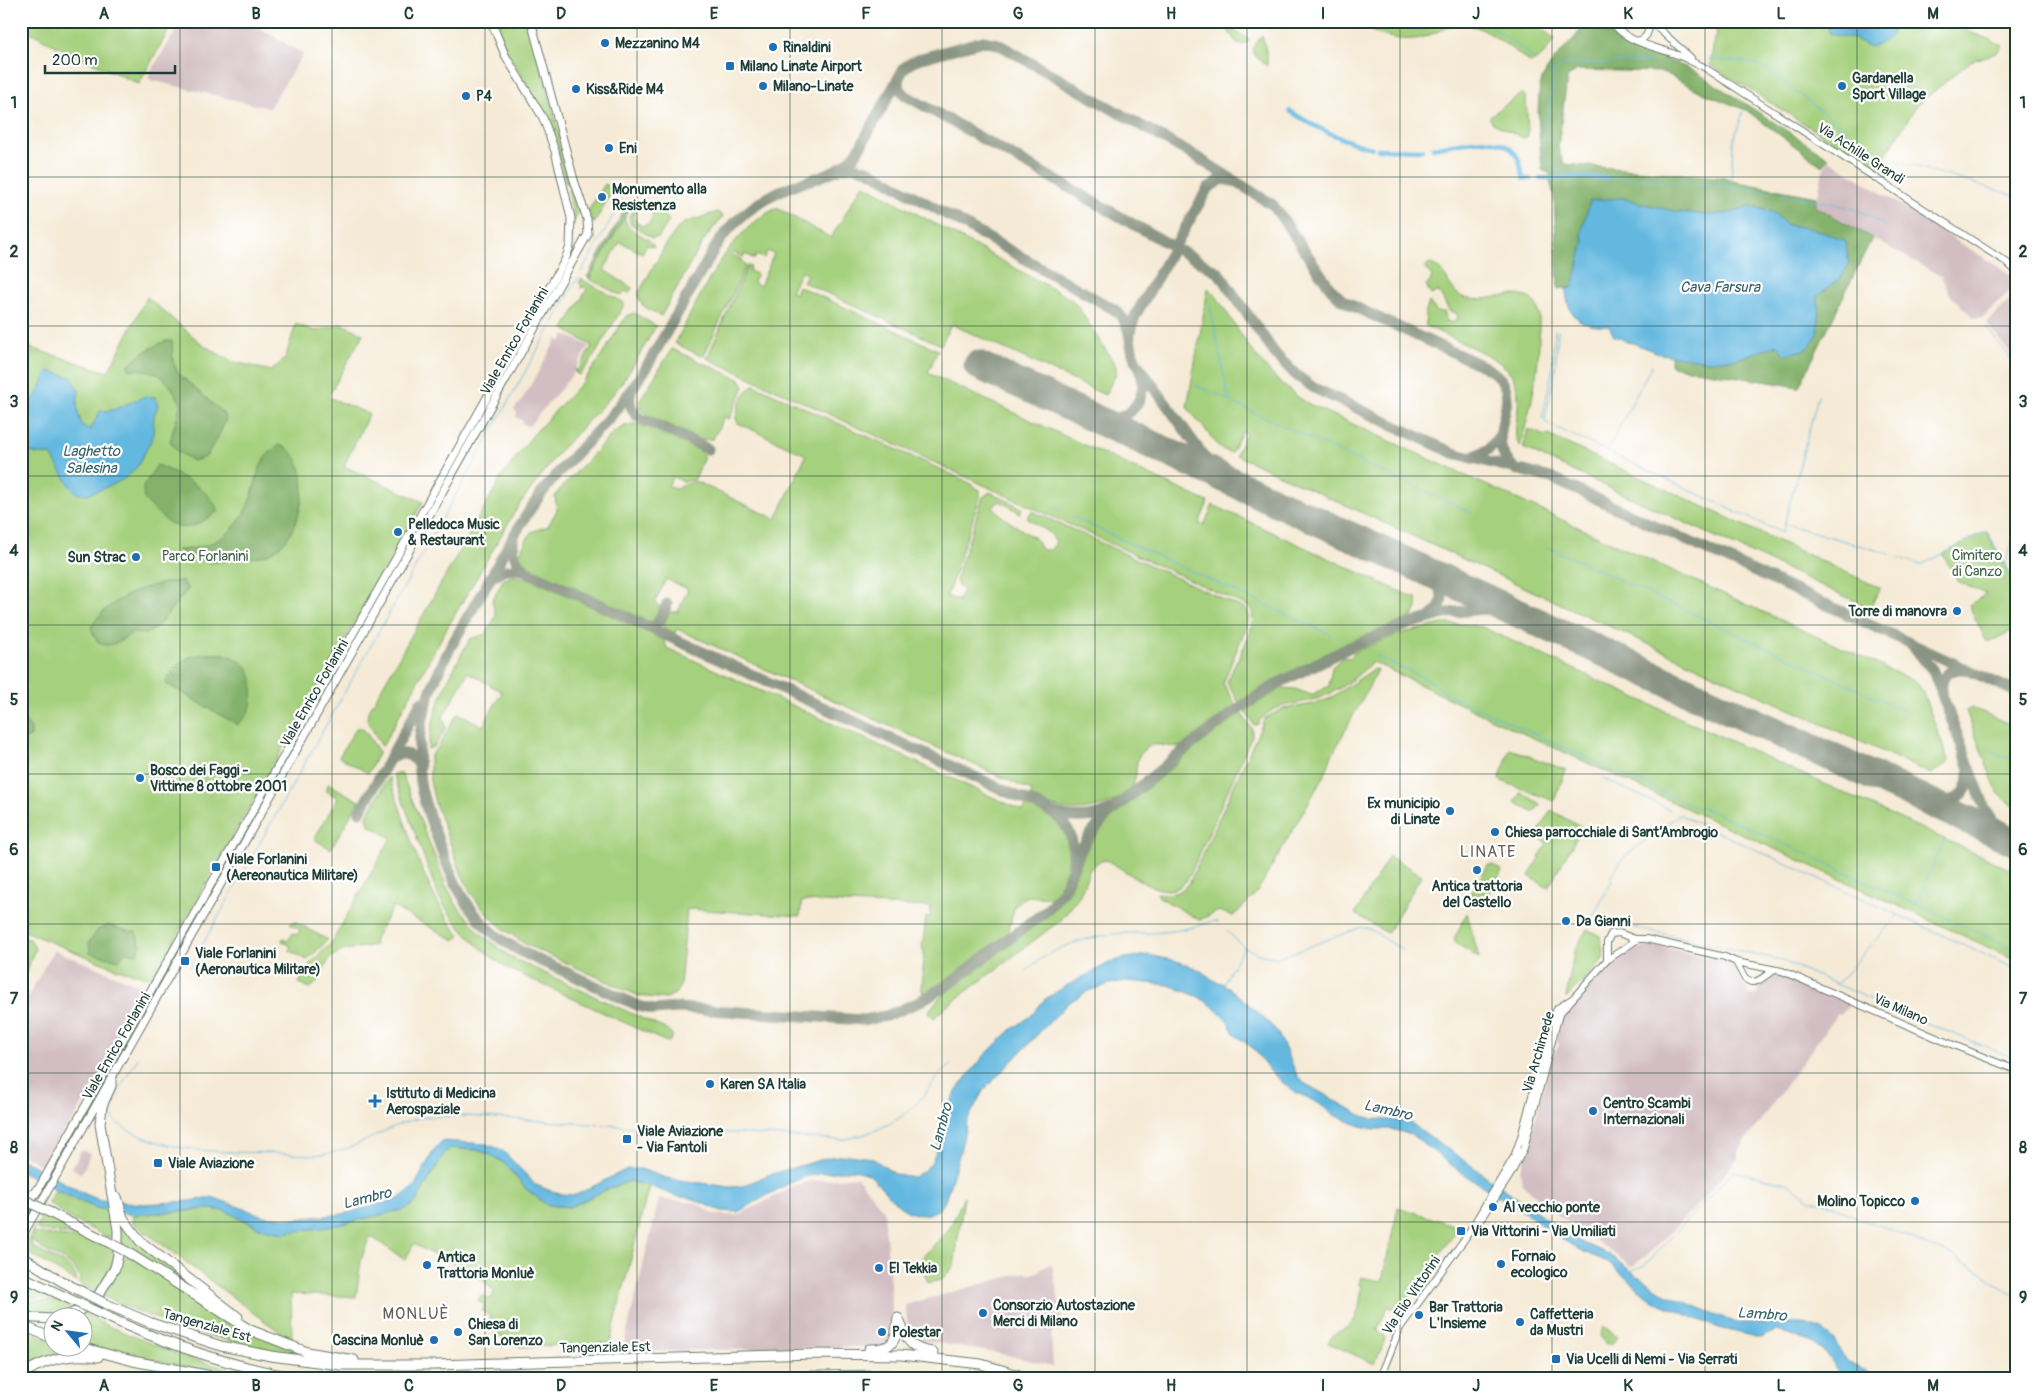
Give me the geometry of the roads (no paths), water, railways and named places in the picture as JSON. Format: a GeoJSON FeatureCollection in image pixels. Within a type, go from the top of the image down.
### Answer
{"type":"FeatureCollection","features":[{"type":"Feature","properties":{"kind":"highway"},"geometry":{"type":"LineString","coordinates":[[85,1306],[99,1294],[115,1268],[119,1238],[118,1214],[101,1132],[100,1118],[111,1081]]}},
{"type":"Feature","properties":{"kind":"highway"},"geometry":{"type":"LineString","coordinates":[[21,1210],[40,1186]]}},
{"type":"Feature","properties":{"kind":"highway"},"geometry":{"type":"LineString","coordinates":[[21,1198],[127,1252],[236,1322],[286,1345],[320,1355],[354,1360],[412,1362],[434,1365]]}},
{"type":"Feature","properties":{"kind":"highway"},"geometry":{"type":"LineString","coordinates":[[118,1214],[147,1247],[239,1318],[265,1335]]}},
{"type":"Feature","properties":{"kind":"highway","name":"Tangenziale Est"},"geometry":{"type":"LineString","coordinates":[[21,1256],[61,1281],[106,1304],[199,1340],[271,1356],[340,1365],[664,1360],[812,1354],[902,1355],[981,1364],[1029,1378]]}},
{"type":"Feature","properties":{"kind":"highway","name":"Tangenziale Est"},"geometry":{"type":"LineString","coordinates":[[21,1276],[145,1334],[243,1367],[298,1378]]}},
{"type":"Feature","properties":{"kind":"highway"},"geometry":{"type":"LineString","coordinates":[[21,1317],[42,1318]]}},
{"type":"Feature","properties":{"kind":"highway"},"geometry":{"type":"LineString","coordinates":[[812,1354],[836,1350],[878,1349],[886,1347],[896,1338],[898,1318],[907,1340],[914,1347],[924,1351],[972,1358],[981,1364]]}},
{"type":"Feature","properties":{"kind":"highway"},"geometry":{"type":"LineString","coordinates":[[21,1325],[42,1334]]}},
{"type":"Feature","properties":{"kind":"highway"},"geometry":{"type":"LineString","coordinates":[[92,1350],[133,1361]]}},
{"type":"Feature","properties":{"kind":"highway"},"geometry":{"type":"LineString","coordinates":[[21,1375],[41,1364],[65,1357],[93,1356],[133,1361],[222,1378]]}},
{"type":"Feature","properties":{"kind":"highway"},"geometry":{"type":"LineString","coordinates":[[701,1378],[887,1375],[937,1378]]}},
{"type":"Feature","properties":{"kind":"main road"},"geometry":{"type":"LineString","coordinates":[[491,21],[508,62],[542,118],[555,151],[563,182],[569,187],[573,185],[574,180]]}},
{"type":"Feature","properties":{"kind":"main road","name":"Viale Enrico Forlanini"},"geometry":{"type":"LineString","coordinates":[[21,1238],[111,1081],[263,806],[574,260],[588,232],[584,210],[574,180],[533,24]]}},
{"type":"Feature","properties":{"kind":"main road","name":"Viale Enrico Forlanini"},"geometry":{"type":"LineString","coordinates":[[21,1220],[561,268],[570,246],[571,218],[563,182]]}},
{"type":"Feature","properties":{"kind":"street","name":"Via Achille Grandi"},"geometry":{"type":"LineString","coordinates":[[1611,21],[1622,34],[1634,41],[1680,56],[1702,66]]}},
{"type":"Feature","properties":{"kind":"street","name":"Via Achille Grandi"},"geometry":{"type":"LineString","coordinates":[[1649,21],[1676,46],[1702,66],[2006,262],[2016,271]]}},
{"type":"Feature","properties":{"kind":"street"},"geometry":{"type":"LineString","coordinates":[[1634,41],[1646,36],[1649,31],[1649,21]]}},
{"type":"Feature","properties":{"kind":"street","name":"Via Achille Grandi"},"geometry":{"type":"LineString","coordinates":[[2006,262],[2016,266]]}},
{"type":"Feature","properties":{"kind":"street"},"geometry":{"type":"LineString","coordinates":[[1608,960],[1607,942],[1614,933],[1621,934],[1627,940],[1626,948]]}},
{"type":"Feature","properties":{"kind":"street","name":"Via Milano"},"geometry":{"type":"LineString","coordinates":[[1621,934],[1785,972],[1946,1042],[2016,1070]]}},
{"type":"Feature","properties":{"kind":"street"},"geometry":{"type":"LineString","coordinates":[[1608,947],[1611,951],[1618,953],[1638,939]]}},
{"type":"Feature","properties":{"kind":"street","name":"Via Archimede"},"geometry":{"type":"LineString","coordinates":[[1493,1197],[1514,1157],[1521,1137],[1554,1014],[1608,960],[1618,953]]}},
{"type":"Feature","properties":{"kind":"street"},"geometry":{"type":"LineString","coordinates":[[1736,962],[1750,982],[1756,982],[1767,973],[1777,970]]}},
{"type":"Feature","properties":{"kind":"street"},"geometry":{"type":"LineString","coordinates":[[1744,976],[1745,968],[1755,965],[1762,971],[1760,979]]}},
{"type":"Feature","properties":{"kind":"street","name":"Via Elio Vittorini"},"geometry":{"type":"LineString","coordinates":[[1380,1378],[1400,1328],[1493,1197]]}},
{"type":"Feature","properties":{"kind":"water"},"geometry":{"type":"Polygon","coordinates":[[[1386,21],[1429,21],[1418,26],[1408,27],[1397,26],[1386,21]]]}},
{"type":"Feature","properties":{"kind":"water"},"geometry":{"type":"Polygon","coordinates":[[[1809,21],[1896,21],[1893,32],[1888,38],[1870,47],[1855,39],[1830,34],[1828,26],[1809,21]]]}},
{"type":"Feature","properties":{"kind":"water","name":"Cava Farsura"},"geometry":{"type":"Polygon","coordinates":[[[1621,198],[1677,212],[1711,215],[1730,213],[1749,206],[1772,212],[1787,225],[1813,229],[1845,240],[1849,264],[1840,279],[1817,296],[1819,326],[1810,346],[1803,350],[1784,354],[1778,345],[1737,359],[1708,361],[1661,354],[1614,336],[1609,326],[1591,325],[1578,319],[1569,307],[1566,289],[1573,287],[1584,241],[1581,233],[1590,201],[1621,198]]]}},
{"type":"Feature","properties":{"kind":"water","name":"Laghetto Salesina"},"geometry":{"type":"Polygon","coordinates":[[[49,371],[71,377],[79,391],[77,406],[82,425],[90,430],[100,411],[113,410],[145,396],[155,397],[158,406],[154,415],[153,437],[137,467],[124,479],[89,494],[78,494],[70,486],[51,455],[25,451],[21,443],[21,407],[32,401],[49,371]]]}},
{"type":"Feature","properties":{"kind":"water"},"geometry":{"type":"Polygon","coordinates":[[[1149,955],[1177,961],[1198,969],[1215,981],[1224,984],[1251,1006],[1277,1031],[1298,1077],[1304,1083],[1361,1115],[1373,1119],[1408,1121],[1579,1241],[1608,1254],[1668,1295],[1737,1323],[1802,1323],[1821,1329],[1834,1340],[1847,1362],[1881,1378],[1848,1378],[1841,1376],[1823,1350],[1810,1342],[1776,1331],[1760,1338],[1719,1328],[1653,1301],[1608,1262],[1586,1253],[1554,1235],[1526,1213],[1466,1176],[1412,1135],[1391,1129],[1374,1129],[1360,1126],[1334,1115],[1318,1103],[1291,1090],[1270,1071],[1254,1049],[1235,1035],[1228,1022],[1211,1005],[1199,997],[1169,985],[1126,981],[1088,991],[1068,1003],[983,1091],[967,1121],[945,1201],[938,1210],[929,1214],[920,1215],[909,1212],[899,1206],[869,1174],[854,1170],[804,1177],[780,1188],[738,1212],[721,1211],[690,1198],[678,1197],[630,1181],[610,1188],[570,1207],[547,1205],[526,1189],[504,1163],[489,1154],[477,1150],[451,1148],[445,1152],[415,1203],[406,1209],[329,1227],[282,1233],[260,1228],[226,1211],[209,1209],[133,1215],[96,1208],[64,1194],[21,1171],[21,1159],[85,1194],[100,1200],[144,1204],[190,1201],[212,1197],[264,1216],[295,1219],[343,1214],[398,1199],[414,1187],[434,1150],[442,1141],[486,1144],[500,1149],[536,1185],[559,1194],[576,1195],[627,1169],[641,1169],[666,1178],[730,1187],[743,1186],[768,1175],[830,1157],[848,1155],[872,1158],[895,1174],[914,1177],[924,1171],[931,1163],[936,1152],[945,1115],[958,1088],[984,1056],[1011,1030],[1031,1016],[1044,1000],[1064,987],[1111,962],[1149,955]]]}},
{"type":"Feature","properties":{"kind":"waterway"},"geometry":{"type":"LineString","coordinates":[[1491,26],[1534,59]]}},
{"type":"Feature","properties":{"kind":"waterway"},"geometry":{"type":"LineString","coordinates":[[1708,59],[1753,63],[1766,69],[1872,150]]}},
{"type":"Feature","properties":{"kind":"waterway"},"geometry":{"type":"LineString","coordinates":[[1553,72],[1566,64],[1650,62]]}},
{"type":"Feature","properties":{"kind":"waterway"},"geometry":{"type":"LineString","coordinates":[[1548,69],[1552,72]]}},
{"type":"Feature","properties":{"kind":"waterway"},"geometry":{"type":"LineString","coordinates":[[1553,72],[1552,95],[1543,136],[1543,146],[1547,162],[1560,172],[1590,177],[1648,180],[1767,192],[1855,209],[1867,214],[1885,226]]}},
{"type":"Feature","properties":{"kind":"waterway"},"geometry":{"type":"LineString","coordinates":[[1290,111],[1330,133],[1350,142],[1372,148]]}},
{"type":"Feature","properties":{"kind":"waterway"},"geometry":{"type":"LineString","coordinates":[[1731,187],[1733,142],[1743,112]]}},
{"type":"Feature","properties":{"kind":"waterway"},"geometry":{"type":"LineString","coordinates":[[1433,148],[1480,140],[1503,144],[1512,150],[1519,160],[1524,179],[1530,179]]}},
{"type":"Feature","properties":{"kind":"waterway"},"geometry":{"type":"LineString","coordinates":[[1378,149],[1422,150]]}},
{"type":"Feature","properties":{"kind":"waterway"},"geometry":{"type":"LineString","coordinates":[[1894,160],[2016,196]]}},
{"type":"Feature","properties":{"kind":"waterway"},"geometry":{"type":"LineString","coordinates":[[1540,178],[1607,178]]}},
{"type":"Feature","properties":{"kind":"waterway"},"geometry":{"type":"LineString","coordinates":[[581,273],[622,200]]}},
{"type":"Feature","properties":{"kind":"waterway"},"geometry":{"type":"LineString","coordinates":[[190,967],[578,278]]}},
{"type":"Feature","properties":{"kind":"waterway"},"geometry":{"type":"LineString","coordinates":[[1209,300],[1229,401],[1472,513]]}},
{"type":"Feature","properties":{"kind":"waterway"},"geometry":{"type":"LineString","coordinates":[[1986,327],[2016,365]]}},
{"type":"Feature","properties":{"kind":"waterway"},"geometry":{"type":"LineString","coordinates":[[1542,419],[1552,371],[1555,330]]}},
{"type":"Feature","properties":{"kind":"waterway"},"geometry":{"type":"LineString","coordinates":[[1558,331],[1555,372],[1545,419],[1546,423],[1782,533],[1818,396]]}},
{"type":"Feature","properties":{"kind":"waterway"},"geometry":{"type":"LineString","coordinates":[[1607,451],[1652,365]]}},
{"type":"Feature","properties":{"kind":"waterway"},"geometry":{"type":"LineString","coordinates":[[1195,385],[1228,400]]}},
{"type":"Feature","properties":{"kind":"waterway"},"geometry":{"type":"LineString","coordinates":[[1054,508],[1061,511]]}},
{"type":"Feature","properties":{"kind":"waterway"},"geometry":{"type":"LineString","coordinates":[[1072,517],[1331,635]]}},
{"type":"Feature","properties":{"kind":"waterway"},"geometry":{"type":"LineString","coordinates":[[1785,524],[1890,554]]}},
{"type":"Feature","properties":{"kind":"waterway"},"geometry":{"type":"LineString","coordinates":[[1900,558],[1921,565],[1987,531],[2016,586]]}},
{"type":"Feature","properties":{"kind":"waterway"},"geometry":{"type":"LineString","coordinates":[[2005,566],[2016,531]]}},
{"type":"Feature","properties":{"kind":"waterway"},"geometry":{"type":"LineString","coordinates":[[1550,548],[1905,711]]}},
{"type":"Feature","properties":{"kind":"waterway"},"geometry":{"type":"LineString","coordinates":[[1376,656],[1430,681],[1449,695],[1679,800]]}},
{"type":"Feature","properties":{"kind":"waterway"},"geometry":{"type":"LineString","coordinates":[[1987,749],[2016,762]]}},
{"type":"Feature","properties":{"kind":"waterway"},"geometry":{"type":"LineString","coordinates":[[1602,778],[1670,810]]}},
{"type":"Feature","properties":{"kind":"waterway"},"geometry":{"type":"LineString","coordinates":[[1683,802],[1712,811],[1951,920]]}},
{"type":"Feature","properties":{"kind":"waterway"},"geometry":{"type":"LineString","coordinates":[[1678,814],[2016,969]]}},
{"type":"Feature","properties":{"kind":"waterway"},"geometry":{"type":"LineString","coordinates":[[1680,815],[1624,857],[1610,877],[1612,881],[1592,918],[1781,960],[1904,1014],[2016,1059]]}},
{"type":"Feature","properties":{"kind":"waterway"},"geometry":{"type":"LineString","coordinates":[[1917,904],[1917,900],[1944,841]]}},
{"type":"Feature","properties":{"kind":"waterway"},"geometry":{"type":"LineString","coordinates":[[1837,984],[1897,916]]}},
{"type":"Feature","properties":{"kind":"waterway"},"geometry":{"type":"LineString","coordinates":[[1026,971],[1045,956],[1090,938],[1118,933],[1173,931],[1213,921],[1218,922]]}},
{"type":"Feature","properties":{"kind":"waterway"},"geometry":{"type":"LineString","coordinates":[[1955,922],[2016,950]]}},
{"type":"Feature","properties":{"kind":"waterway"},"geometry":{"type":"LineString","coordinates":[[1244,947],[1258,954],[1278,958],[1362,927],[1371,930],[1401,949]]}},
{"type":"Feature","properties":{"kind":"waterway"},"geometry":{"type":"LineString","coordinates":[[1223,984],[1244,947],[1227,931]]}},
{"type":"Feature","properties":{"kind":"waterway"},"geometry":{"type":"LineString","coordinates":[[138,1058],[121,1087],[113,1103],[112,1110],[112,1116],[115,1121],[128,1130],[159,1142],[191,1149],[219,1152],[305,1155],[328,1154],[355,1145],[402,1123],[418,1118],[438,1116],[465,1116],[842,1140],[866,1134],[898,1119],[917,1103],[940,1074],[951,1065]]}},
{"type":"Feature","properties":{"kind":"waterway"},"geometry":{"type":"LineString","coordinates":[[1630,1271],[1645,1265],[1733,1171],[1789,1184],[1811,1200],[1832,1205],[1862,1220],[1887,1228],[1954,1256],[2016,1297]]}},
{"type":"Feature","properties":{"kind":"place","name":"Mezzanino M4"},"geometry":{"type":"Point","coordinates":[605,43]}},
{"type":"Feature","properties":{"kind":"place","name":"Rinaldini"},"geometry":{"type":"Point","coordinates":[773,47]}},
{"type":"Feature","properties":{"kind":"place","name":"Milano Linate Airport"},"geometry":{"type":"Point","coordinates":[730,66]}},
{"type":"Feature","properties":{"kind":"place","name":"Milano-Linate"},"geometry":{"type":"Point","coordinates":[763,86]}},
{"type":"Feature","properties":{"kind":"place","name":"Gardanella Sport Village"},"geometry":{"type":"Point","coordinates":[1842,86]}},
{"type":"Feature","properties":{"kind":"place","name":"Kiss&Ride M4"},"geometry":{"type":"Point","coordinates":[576,89]}},
{"type":"Feature","properties":{"kind":"place","name":"P4"},"geometry":{"type":"Point","coordinates":[466,96]}},
{"type":"Feature","properties":{"kind":"place","name":"Eni"},"geometry":{"type":"Point","coordinates":[609,148]}},
{"type":"Feature","properties":{"kind":"place","name":"Monumento alla Resistenza"},"geometry":{"type":"Point","coordinates":[602,197]}},
{"type":"Feature","properties":{"kind":"place","name":"Pelledoca Music & Restaurant"},"geometry":{"type":"Point","coordinates":[398,532]}},
{"type":"Feature","properties":{"kind":"place","name":"Sun Strac"},"geometry":{"type":"Point","coordinates":[136,557]}},
{"type":"Feature","properties":{"kind":"place","name":"Torre di manovra"},"geometry":{"type":"Point","coordinates":[1957,611]}},
{"type":"Feature","properties":{"kind":"place","name":"Bosco dei Faggi - Vittime 8 ottobre 2001"},"geometry":{"type":"Point","coordinates":[140,778]}},
{"type":"Feature","properties":{"kind":"place","name":"Ex municipio di Linate"},"geometry":{"type":"Point","coordinates":[1450,811]}},
{"type":"Feature","properties":{"kind":"place","name":"Chiesa parrocchiale di Sant’Ambrogio"},"geometry":{"type":"Point","coordinates":[1495,832]}},
{"type":"Feature","properties":{"kind":"place","name":"Viale Forlanini (Aereonautica Militare)"},"geometry":{"type":"Point","coordinates":[216,867]}},
{"type":"Feature","properties":{"kind":"place","name":"Antica trattoria del Castello"},"geometry":{"type":"Point","coordinates":[1477,870]}},
{"type":"Feature","properties":{"kind":"place","name":"Da Gianni"},"geometry":{"type":"Point","coordinates":[1566,921]}},
{"type":"Feature","properties":{"kind":"place","name":"Viale Forlanini (Aeronautica Militare)"},"geometry":{"type":"Point","coordinates":[185,961]}},
{"type":"Feature","properties":{"kind":"place","name":"Karen SA Italia"},"geometry":{"type":"Point","coordinates":[710,1084]}},
{"type":"Feature","properties":{"kind":"place","name":"Istituto di Medicina Aerospaziale"},"geometry":{"type":"Point","coordinates":[375,1101]}},
{"type":"Feature","properties":{"kind":"place","name":"Centro Scambi Internazionali"},"geometry":{"type":"Point","coordinates":[1593,1111]}},
{"type":"Feature","properties":{"kind":"place","name":"Viale Aviazione - Via Fantoli"},"geometry":{"type":"Point","coordinates":[627,1139]}},
{"type":"Feature","properties":{"kind":"place","name":"Viale Aviazione"},"geometry":{"type":"Point","coordinates":[158,1163]}},
{"type":"Feature","properties":{"kind":"place","name":"Molino Topicco"},"geometry":{"type":"Point","coordinates":[1915,1201]}},
{"type":"Feature","properties":{"kind":"place","name":"Al vecchio ponte"},"geometry":{"type":"Point","coordinates":[1493,1207]}},
{"type":"Feature","properties":{"kind":"place","name":"Via Vittorini - Via Umiliati"},"geometry":{"type":"Point","coordinates":[1461,1231]}},
{"type":"Feature","properties":{"kind":"place","name":"Fornaio ecologico"},"geometry":{"type":"Point","coordinates":[1501,1264]}},
{"type":"Feature","properties":{"kind":"place","name":"Antica Trattoria Monluè"},"geometry":{"type":"Point","coordinates":[427,1265]}},
{"type":"Feature","properties":{"kind":"place","name":"El Tekkia"},"geometry":{"type":"Point","coordinates":[879,1268]}},
{"type":"Feature","properties":{"kind":"place","name":"Consorzio Autostazione Merci di Milano"},"geometry":{"type":"Point","coordinates":[983,1313]}},
{"type":"Feature","properties":{"kind":"place","name":"Bar Trattoria L'Insieme"},"geometry":{"type":"Point","coordinates":[1419,1315]}},
{"type":"Feature","properties":{"kind":"place","name":"Caffetteria da Mustri"},"geometry":{"type":"Point","coordinates":[1520,1322]}},
{"type":"Feature","properties":{"kind":"place","name":"Chiesa di San Lorenzo"},"geometry":{"type":"Point","coordinates":[458,1332]}},
{"type":"Feature","properties":{"kind":"place","name":"Polestar"},"geometry":{"type":"Point","coordinates":[882,1332]}},
{"type":"Feature","properties":{"kind":"place","name":"Cascina Monluè"},"geometry":{"type":"Point","coordinates":[434,1340]}},
{"type":"Feature","properties":{"kind":"place","name":"Via Ucelli di Nemi - Via Serrati"},"geometry":{"type":"Point","coordinates":[1556,1359]}},
{"type":"Feature","properties":{"kind":"district","name":"LINATE"},"geometry":{"type":"Point","coordinates":[1488,851]}},
{"type":"Feature","properties":{"kind":"district","name":"MONLUÈ"},"geometry":{"type":"Point","coordinates":[416,1313]}},
{"type":"Feature","properties":{"kind":"park label","name":"Parco Forlanini"},"geometry":{"type":"Point","coordinates":[205,556]}},
{"type":"Feature","properties":{"kind":"park label","name":"Cimitero di Canzo"},"geometry":{"type":"Point","coordinates":[1977,564]}},
{"type":"Feature","properties":{"kind":"water label","name":"Lambro"},"geometry":{"type":"Point","coordinates":[1388,1110]}},
{"type":"Feature","properties":{"kind":"water label","name":"Lambro"},"geometry":{"type":"Point","coordinates":[941,1127]}},
{"type":"Feature","properties":{"kind":"water label","name":"Lambro"},"geometry":{"type":"Point","coordinates":[367,1198]}},
{"type":"Feature","properties":{"kind":"water label","name":"Lambro"},"geometry":{"type":"Point","coordinates":[1762,1314]}}]}
